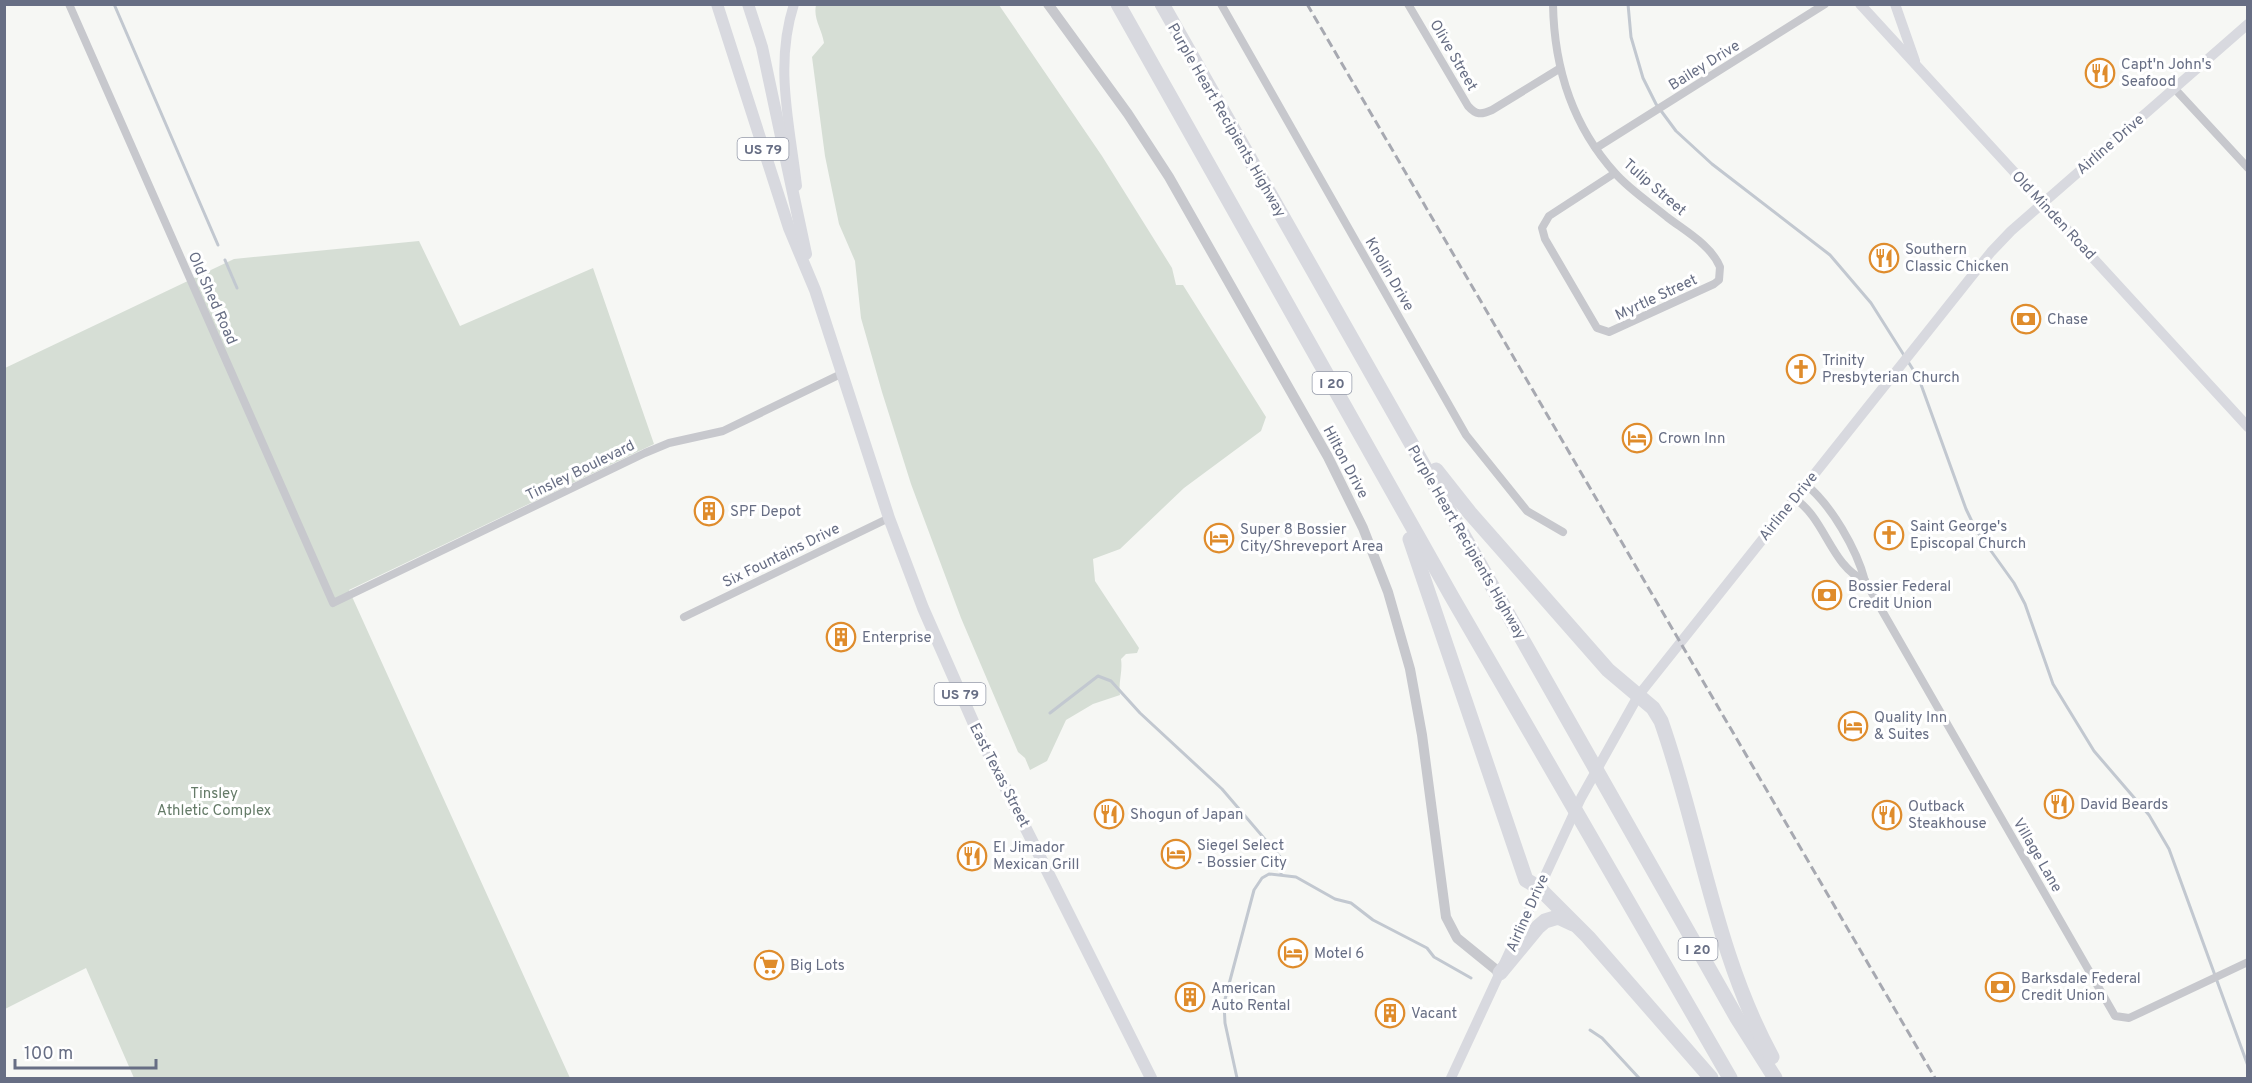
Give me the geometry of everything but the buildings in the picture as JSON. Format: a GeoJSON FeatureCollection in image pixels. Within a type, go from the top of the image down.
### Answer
{"type":"FeatureCollection","features":[{"type":"Feature","properties":{"kind":"highway","name":"I 20"},"geometry":{"type":"LineString","coordinates":[[1118,4],[1376,462],[1730,1078]]}},
{"type":"Feature","properties":{"kind":"highway","name":"Purple Heart Recipients Highway"},"geometry":{"type":"LineString","coordinates":[[1162,4],[1737,1018],[1775,1078]]}},
{"type":"Feature","properties":{"kind":"highway"},"geometry":{"type":"LineString","coordinates":[[1370,370],[1446,484],[1608,670],[1638,696],[1661,721],[1708,884],[1736,971],[1765,1045],[1782,1078]]}},
{"type":"Feature","properties":{"kind":"highway"},"geometry":{"type":"LineString","coordinates":[[1376,462],[1423,570],[1526,880],[1538,887],[1588,936],[1711,1078]]}},
{"type":"Feature","properties":{"kind":"highway"},"geometry":{"type":"LineString","coordinates":[[1500,973],[1538,927],[1552,918],[1564,918],[1588,936]]}},
{"type":"Feature","properties":{"kind":"main road","name":"East Texas Street"},"geometry":{"type":"LineString","coordinates":[[717,4],[789,228],[814,290],[889,518],[923,608],[953,679],[1151,1078]]}},
{"type":"Feature","properties":{"kind":"main road","name":"East Texas Street"},"geometry":{"type":"LineString","coordinates":[[748,4],[762,47],[814,290]]}},
{"type":"Feature","properties":{"kind":"main road"},"geometry":{"type":"LineString","coordinates":[[794,4],[786,32],[783,85],[802,237]]}},
{"type":"Feature","properties":{"kind":"main road","name":"Old Minden Road"},"geometry":{"type":"LineString","coordinates":[[1860,4],[2247,427]]}},
{"type":"Feature","properties":{"kind":"main road"},"geometry":{"type":"LineString","coordinates":[[1895,4],[1917,67]]}},
{"type":"Feature","properties":{"kind":"main road","name":"Airline Drive"},"geometry":{"type":"LineString","coordinates":[[1451,1078],[1538,887],[1601,759],[1638,696],[1977,268],[2011,231],[2247,24]]}},
{"type":"Feature","properties":{"kind":"street","name":"Old Shed Road"},"geometry":{"type":"LineString","coordinates":[[69,4],[333,603]]}},
{"type":"Feature","properties":{"kind":"street","name":"Hilton Drive"},"geometry":{"type":"LineString","coordinates":[[1048,4],[1123,106],[1164,169],[1328,457],[1363,528],[1388,592],[1410,669],[1419,714],[1446,917],[1457,938],[1500,973]]}},
{"type":"Feature","properties":{"kind":"street","name":"Knolin Drive"},"geometry":{"type":"LineString","coordinates":[[1221,4],[1469,440],[1527,511],[1563,532]]}},
{"type":"Feature","properties":{"kind":"street","name":"Olive Street"},"geometry":{"type":"LineString","coordinates":[[1408,4],[1468,106],[1480,115],[1559,69]]}},
{"type":"Feature","properties":{"kind":"street","name":"Tulip Street"},"geometry":{"type":"LineString","coordinates":[[1553,4],[1559,69],[1574,111],[1596,148],[1615,173],[1713,254],[1720,267],[1719,280]]}},
{"type":"Feature","properties":{"kind":"street","name":"Bailey Drive"},"geometry":{"type":"LineString","coordinates":[[1596,148],[1825,4]]}},
{"type":"Feature","properties":{"kind":"street"},"geometry":{"type":"LineString","coordinates":[[2174,88],[2247,168]]}},
{"type":"Feature","properties":{"kind":"street","name":"Myrtle Street"},"geometry":{"type":"LineString","coordinates":[[1615,173],[1548,216],[1542,228],[1545,239],[1597,328],[1602,332],[1616,330],[1719,280]]}},
{"type":"Feature","properties":{"kind":"street","name":"Tinsley Boulevard"},"geometry":{"type":"LineString","coordinates":[[333,603],[645,453],[669,443],[723,431],[843,373]]}},
{"type":"Feature","properties":{"kind":"street","name":"Village Lane"},"geometry":{"type":"LineString","coordinates":[[1805,484],[1824,501],[1858,560],[1865,581],[2113,1014],[2119,1018],[2129,1018],[2247,962]]}},
{"type":"Feature","properties":{"kind":"street","name":"Village Lane"},"geometry":{"type":"LineString","coordinates":[[1794,498],[1812,514],[1844,567],[1865,581]]}},
{"type":"Feature","properties":{"kind":"street","name":"Six Fountains Drive"},"geometry":{"type":"LineString","coordinates":[[684,617],[889,518]]}},
{"type":"Feature","properties":{"kind":"green space"},"geometry":{"type":"Polygon","coordinates":[[[816,5],[999,5],[1102,156],[1172,268],[1176,285],[1183,285],[1266,417],[1261,431],[1184,488],[1120,549],[1093,559],[1095,581],[1139,648],[1137,653],[1126,654],[1121,659],[1120,695],[1093,704],[1066,720],[1047,761],[1030,770],[1025,758],[1018,752],[961,618],[911,484],[861,318],[855,261],[839,224],[825,156],[812,57],[824,43],[816,15],[816,5]]]}},
{"type":"Feature","properties":{"kind":"green space","name":"Tinsley Athletic Complex"},"geometry":{"type":"Polygon","coordinates":[[[419,241],[460,326],[593,268],[654,444],[349,590],[570,1078],[134,1078],[86,968],[5,1009],[5,368],[234,259],[419,241]]]}},
{"type":"Feature","properties":{"kind":"waterway"},"geometry":{"type":"LineString","coordinates":[[114,4],[218,245]]}},
{"type":"Feature","properties":{"kind":"waterway"},"geometry":{"type":"LineString","coordinates":[[1628,4],[1631,37],[1643,78],[1656,104],[1676,131],[1712,164],[1830,255],[1871,303],[1919,379],[1966,509],[1976,530],[2014,583],[2025,604],[2053,684],[2094,751],[2149,815],[2169,849],[2248,1066]]}},
{"type":"Feature","properties":{"kind":"waterway"},"geometry":{"type":"LineString","coordinates":[[225,260],[237,288]]}},
{"type":"Feature","properties":{"kind":"waterway"},"geometry":{"type":"LineString","coordinates":[[1050,713],[1098,676],[1111,681],[1140,713],[1222,789],[1281,858],[1281,874]]}},
{"type":"Feature","properties":{"kind":"waterway"},"geometry":{"type":"LineString","coordinates":[[1237,1078],[1225,1023],[1224,1003],[1254,890],[1262,878],[1269,874],[1296,877],[1335,899],[1351,903],[1373,920],[1427,948],[1434,957],[1471,978]]}},
{"type":"Feature","properties":{"kind":"waterway"},"geometry":{"type":"LineString","coordinates":[[1590,1030],[1602,1038],[1639,1078]]}},
{"type":"Feature","properties":{"kind":"railway"},"geometry":{"type":"LineString","coordinates":[[1307,4],[1935,1078]]}},
{"type":"Feature","properties":{"kind":"place","name":"Capt'n John's Seafood"},"geometry":{"type":"Point","coordinates":[2100,73]}},
{"type":"Feature","properties":{"kind":"place","name":"Southern Classic Chicken"},"geometry":{"type":"Point","coordinates":[1884,258]}},
{"type":"Feature","properties":{"kind":"place","name":"Chase"},"geometry":{"type":"Point","coordinates":[2026,319]}},
{"type":"Feature","properties":{"kind":"place","name":"Trinity Presbyterian Church"},"geometry":{"type":"Point","coordinates":[1801,369]}},
{"type":"Feature","properties":{"kind":"place","name":"Crown Inn"},"geometry":{"type":"Point","coordinates":[1637,438]}},
{"type":"Feature","properties":{"kind":"place","name":"SPF Depot"},"geometry":{"type":"Point","coordinates":[709,511]}},
{"type":"Feature","properties":{"kind":"place","name":"Saint George's Episcopal Church"},"geometry":{"type":"Point","coordinates":[1889,535]}},
{"type":"Feature","properties":{"kind":"place","name":"Super 8 Bossier City/Shreveport Area"},"geometry":{"type":"Point","coordinates":[1219,538]}},
{"type":"Feature","properties":{"kind":"place","name":"Bossier Federal Credit Union"},"geometry":{"type":"Point","coordinates":[1827,595]}},
{"type":"Feature","properties":{"kind":"place","name":"Enterprise"},"geometry":{"type":"Point","coordinates":[841,637]}},
{"type":"Feature","properties":{"kind":"place","name":"Quality Inn & Suites"},"geometry":{"type":"Point","coordinates":[1853,726]}},
{"type":"Feature","properties":{"kind":"place","name":"David Beards"},"geometry":{"type":"Point","coordinates":[2059,804]}},
{"type":"Feature","properties":{"kind":"place","name":"Shogun of Japan"},"geometry":{"type":"Point","coordinates":[1109,814]}},
{"type":"Feature","properties":{"kind":"place","name":"Outback Steakhouse"},"geometry":{"type":"Point","coordinates":[1887,815]}},
{"type":"Feature","properties":{"kind":"place","name":"Siegel Select - Bossier City"},"geometry":{"type":"Point","coordinates":[1176,854]}},
{"type":"Feature","properties":{"kind":"place","name":"El Jimador Mexican Grill"},"geometry":{"type":"Point","coordinates":[972,856]}},
{"type":"Feature","properties":{"kind":"place","name":"Motel 6"},"geometry":{"type":"Point","coordinates":[1293,953]}},
{"type":"Feature","properties":{"kind":"place","name":"Big Lots"},"geometry":{"type":"Point","coordinates":[769,965]}},
{"type":"Feature","properties":{"kind":"place","name":"Barksdale Federal Credit Union"},"geometry":{"type":"Point","coordinates":[2000,987]}},
{"type":"Feature","properties":{"kind":"place","name":"American Auto Rental"},"geometry":{"type":"Point","coordinates":[1190,997]}},
{"type":"Feature","properties":{"kind":"place","name":"Vacant"},"geometry":{"type":"Point","coordinates":[1390,1013]}}]}
